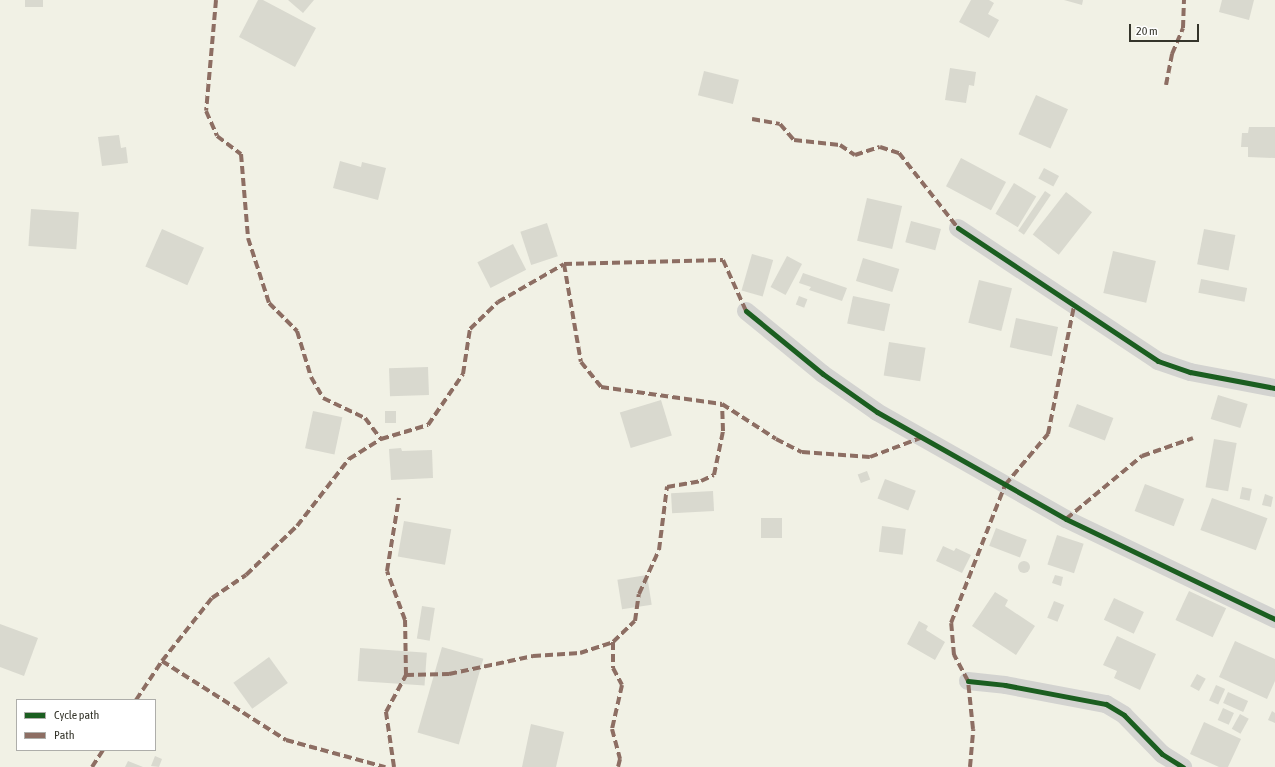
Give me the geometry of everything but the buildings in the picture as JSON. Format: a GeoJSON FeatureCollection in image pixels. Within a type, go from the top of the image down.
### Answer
{"type":"FeatureCollection","features":[{"type":"Feature","properties":{"kind":"street"},"geometry":{"type":"LineString","coordinates":[[958,228],[1158,361],[1190,372],[1275,388]]}},
{"type":"Feature","properties":{"kind":"street"},"geometry":{"type":"LineString","coordinates":[[746,311],[823,374],[877,412],[1066,519],[1275,619]]}},
{"type":"Feature","properties":{"kind":"street"},"geometry":{"type":"LineString","coordinates":[[968,681],[1039,691],[1110,706],[1124,714],[1162,754],[1183,767]]}},
{"type":"Feature","properties":{"kind":"marked path"},"geometry":{"type":"LineString","coordinates":[[216,0],[206,111],[217,136],[241,154],[248,238],[269,303],[297,331],[311,377],[323,398],[365,418],[381,439]]}},
{"type":"Feature","properties":{"kind":"marked path"},"geometry":{"type":"LineString","coordinates":[[1166,85],[1172,54],[1183,28],[1184,0]]}},
{"type":"Feature","properties":{"kind":"marked path"},"geometry":{"type":"LineString","coordinates":[[752,119],[780,124],[794,140],[840,145],[855,155],[880,147],[899,153],[958,228]]}},
{"type":"Feature","properties":{"kind":"marked path"},"geometry":{"type":"LineString","coordinates":[[137,699],[162,661],[212,598],[246,575],[297,526],[349,459],[381,439],[428,425],[463,374],[470,329],[498,302],[564,264],[723,260],[746,311]]}},
{"type":"Feature","properties":{"kind":"marked path"},"geometry":{"type":"LineString","coordinates":[[564,264],[581,362],[601,387],[722,404],[776,439],[802,452],[870,457],[923,437]]}},
{"type":"Feature","properties":{"kind":"marked path"},"geometry":{"type":"LineString","coordinates":[[970,767],[973,729],[968,681],[954,655],[951,623],[1005,485],[1048,434],[1074,306]]}},
{"type":"Feature","properties":{"kind":"marked path"},"geometry":{"type":"LineString","coordinates":[[406,675],[449,674],[533,656],[580,653],[613,642],[635,621],[639,594],[659,550],[667,487],[701,481],[714,475],[723,431],[722,404]]}},
{"type":"Feature","properties":{"kind":"marked path"},"geometry":{"type":"LineString","coordinates":[[1066,519],[1142,456],[1193,438]]}},
{"type":"Feature","properties":{"kind":"marked path"},"geometry":{"type":"LineString","coordinates":[[394,767],[386,712],[406,675],[405,620],[387,571],[399,498]]}},
{"type":"Feature","properties":{"kind":"marked path"},"geometry":{"type":"LineString","coordinates":[[613,642],[613,668],[622,685],[612,729],[620,759],[618,767]]}},
{"type":"Feature","properties":{"kind":"marked path"},"geometry":{"type":"LineString","coordinates":[[162,661],[286,740],[385,767]]}},
{"type":"Feature","properties":{"kind":"marked path"},"geometry":{"type":"LineString","coordinates":[[92,767],[102,751]]}},
{"type":"Feature","properties":{"kind":"cycle path"},"geometry":{"type":"LineString","coordinates":[[958,228],[1158,361],[1190,372],[1275,388]]}},
{"type":"Feature","properties":{"kind":"cycle path"},"geometry":{"type":"LineString","coordinates":[[746,311],[823,374],[877,412],[1066,519],[1275,619]]}},
{"type":"Feature","properties":{"kind":"cycle path"},"geometry":{"type":"LineString","coordinates":[[968,681],[1005,685],[1106,704],[1124,715],[1162,754],[1183,767]]}}]}
